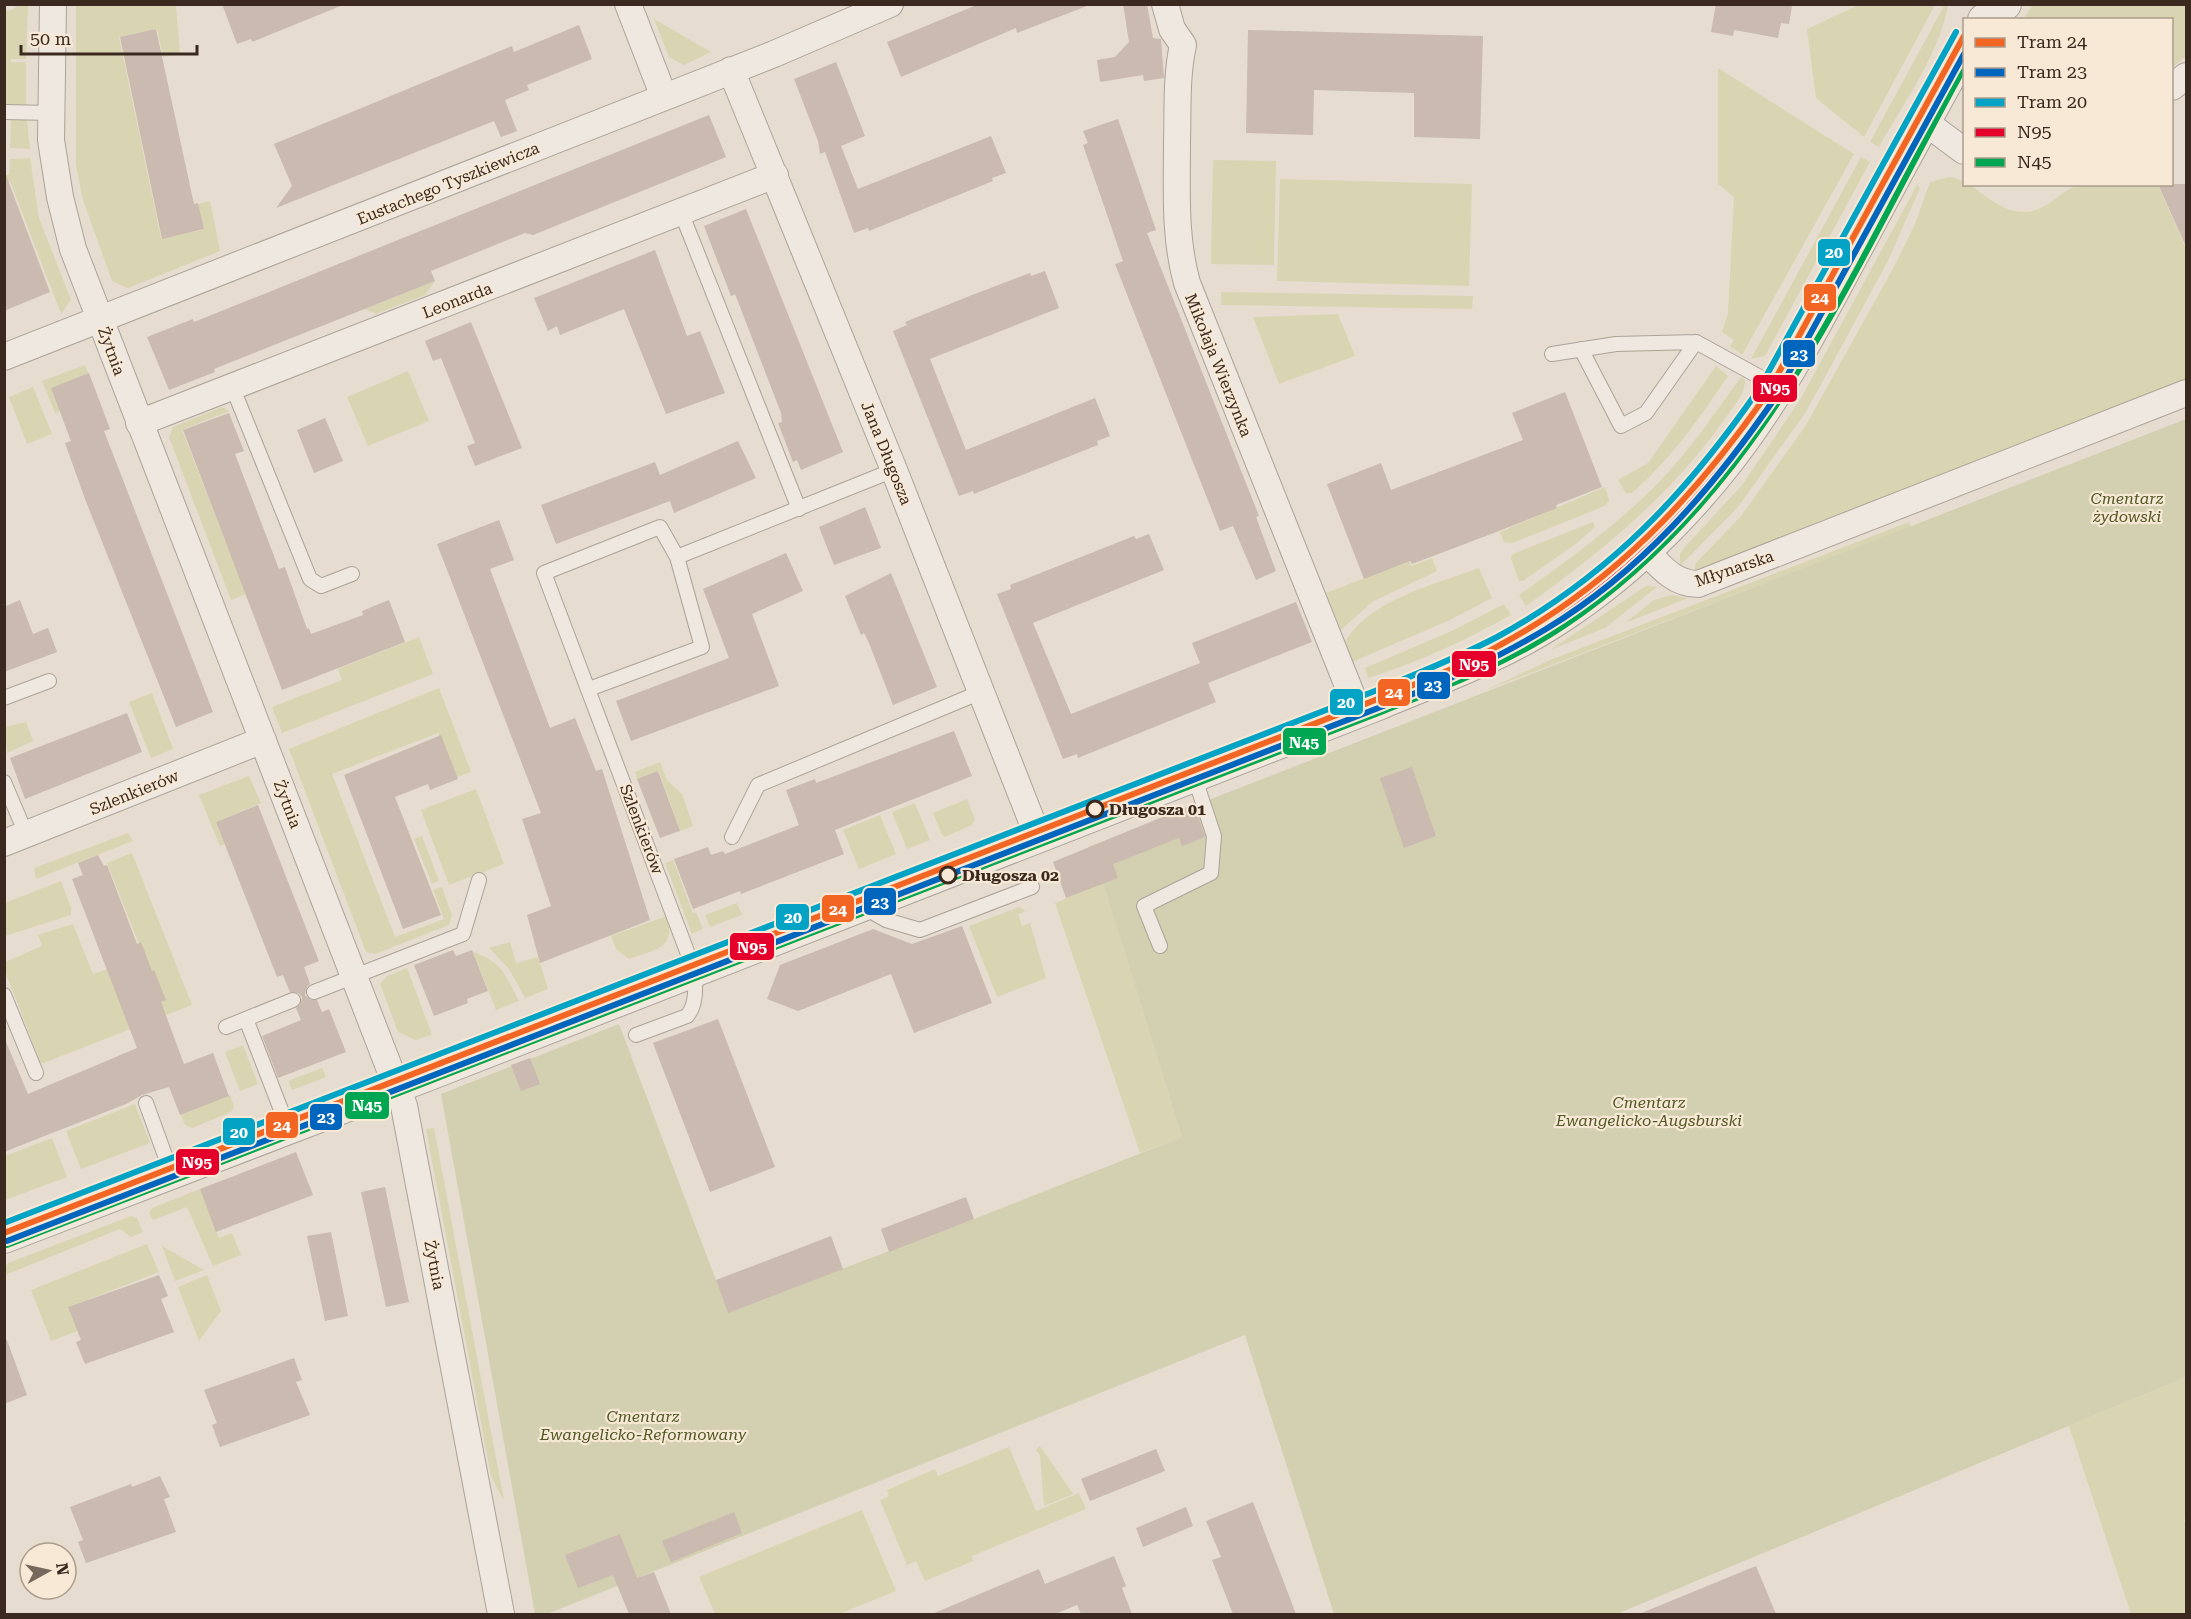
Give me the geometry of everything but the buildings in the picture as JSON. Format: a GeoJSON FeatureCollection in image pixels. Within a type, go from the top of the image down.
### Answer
{"type":"FeatureCollection","features":[{"type":"Feature","properties":{"kind":"street","name":"Żytnia"},"geometry":{"type":"LineString","coordinates":[[53,4],[51,140],[60,197],[74,249],[139,423],[398,1086],[415,1159],[501,1614]]}},
{"type":"Feature","properties":{"kind":"street"},"geometry":{"type":"LineString","coordinates":[[628,4],[664,97]]}},
{"type":"Feature","properties":{"kind":"street","name":"Eustachego Tyszkiewicza"},"geometry":{"type":"LineString","coordinates":[[4,357],[664,97],[890,4]]}},
{"type":"Feature","properties":{"kind":"street","name":"Mikołaja Wierzynka"},"geometry":{"type":"LineString","coordinates":[[1165,4],[1172,29],[1183,45],[1177,73],[1176,229],[1180,260],[1187,283],[1358,711]]}},
{"type":"Feature","properties":{"kind":"street"},"geometry":{"type":"LineString","coordinates":[[1987,18],[2005,4]]}},
{"type":"Feature","properties":{"kind":"street"},"geometry":{"type":"LineString","coordinates":[[4,1237],[1194,776],[1465,668],[1526,638],[1602,587],[1645,550],[1687,508],[1725,464],[1778,387],[1963,54]]}},
{"type":"Feature","properties":{"kind":"street","name":"Jana Długosza"},"geometry":{"type":"LineString","coordinates":[[731,70],[894,470],[1038,837]]}},
{"type":"Feature","properties":{"kind":"street"},"geometry":{"type":"LineString","coordinates":[[2173,86],[2187,76]]}},
{"type":"Feature","properties":{"kind":"street"},"geometry":{"type":"LineString","coordinates":[[1925,122],[1963,150]]}},
{"type":"Feature","properties":{"kind":"street","name":"Leonarda"},"geometry":{"type":"LineString","coordinates":[[139,423],[775,174]]}},
{"type":"Feature","properties":{"kind":"street","name":"Młynarska"},"geometry":{"type":"LineString","coordinates":[[1645,550],[1675,579],[1685,584],[1698,584],[2187,393]]}},
{"type":"Feature","properties":{"kind":"street","name":"Szlenkierów"},"geometry":{"type":"LineString","coordinates":[[15,838],[263,740]]}},
{"type":"Feature","properties":{"kind":"lane"},"geometry":{"type":"LineString","coordinates":[[4,112],[52,113]]}},
{"type":"Feature","properties":{"kind":"lane"},"geometry":{"type":"LineString","coordinates":[[681,212],[799,509]]}},
{"type":"Feature","properties":{"kind":"lane"},"geometry":{"type":"LineString","coordinates":[[1552,354],[1616,344],[1696,342],[1778,387]]}},
{"type":"Feature","properties":{"kind":"lane"},"geometry":{"type":"LineString","coordinates":[[1581,349],[1621,426],[1646,413],[1696,342]]}},
{"type":"Feature","properties":{"kind":"lane"},"geometry":{"type":"LineString","coordinates":[[232,386],[310,579],[321,586],[352,574]]}},
{"type":"Feature","properties":{"kind":"lane"},"geometry":{"type":"LineString","coordinates":[[677,556],[894,470]]}},
{"type":"Feature","properties":{"kind":"lane","name":"Szlenkierów"},"geometry":{"type":"LineString","coordinates":[[589,689],[702,647],[677,556],[660,527],[544,573],[694,970]]}},
{"type":"Feature","properties":{"kind":"lane"},"geometry":{"type":"LineString","coordinates":[[4,698],[49,681]]}},
{"type":"Feature","properties":{"kind":"lane"},"geometry":{"type":"LineString","coordinates":[[732,837],[758,785],[981,692]]}},
{"type":"Feature","properties":{"kind":"lane"},"geometry":{"type":"LineString","coordinates":[[1160,946],[1144,906],[1211,873],[1214,836],[1194,776]]}},
{"type":"Feature","properties":{"kind":"lane"},"geometry":{"type":"LineString","coordinates":[[4,782],[15,838]]}},
{"type":"Feature","properties":{"kind":"lane"},"geometry":{"type":"LineString","coordinates":[[314,992],[463,934],[478,880]]}},
{"type":"Feature","properties":{"kind":"lane"},"geometry":{"type":"LineString","coordinates":[[861,906],[886,920],[920,930],[1032,887]]}},
{"type":"Feature","properties":{"kind":"lane"},"geometry":{"type":"LineString","coordinates":[[636,1035],[687,1016],[694,1005],[694,970]]}},
{"type":"Feature","properties":{"kind":"lane"},"geometry":{"type":"LineString","coordinates":[[4,995],[36,1073]]}},
{"type":"Feature","properties":{"kind":"lane"},"geometry":{"type":"LineString","coordinates":[[226,1027],[293,1000]]}},
{"type":"Feature","properties":{"kind":"lane"},"geometry":{"type":"LineString","coordinates":[[246,1019],[288,1128]]}},
{"type":"Feature","properties":{"kind":"lane"},"geometry":{"type":"LineString","coordinates":[[146,1103],[171,1172]]}},
{"type":"Feature","properties":{"kind":"shaded area"},"geometry":{"type":"Polygon","coordinates":[[[1861,4],[1935,5],[1864,137],[1816,98],[1807,29],[1861,4]]]}},
{"type":"Feature","properties":{"kind":"shaded area"},"geometry":{"type":"Polygon","coordinates":[[[1945,4],[1948,5],[1944,23],[1929,60],[1879,147],[1870,142],[1945,4]]]}},
{"type":"Feature","properties":{"kind":"shaded area"},"geometry":{"type":"Polygon","coordinates":[[[76,5],[176,6],[180,53],[163,57],[157,29],[119,37],[161,238],[203,230],[198,204],[210,201],[220,251],[128,288],[112,281],[83,200],[76,165],[76,5]]]}},
{"type":"Feature","properties":{"kind":"shaded area"},"geometry":{"type":"Polygon","coordinates":[[[2033,5],[2186,5],[2186,56],[2173,67],[2173,18],[2024,18],[2033,5]]]}},
{"type":"Feature","properties":{"kind":"shaded area"},"geometry":{"type":"Polygon","coordinates":[[[17,6],[28,6],[26,59],[11,59],[11,62],[26,62],[26,105],[5,105],[5,11],[17,6]]]}},
{"type":"Feature","properties":{"kind":"shaded area"},"geometry":{"type":"Polygon","coordinates":[[[654,19],[711,52],[684,65],[669,57],[654,19]]]}},
{"type":"Feature","properties":{"kind":"shaded area"},"geometry":{"type":"Polygon","coordinates":[[[1718,68],[1854,154],[1742,355],[1730,346],[1734,340],[1722,332],[1728,313],[1734,197],[1718,184],[1718,68]]]}},
{"type":"Feature","properties":{"kind":"shaded area"},"geometry":{"type":"Polygon","coordinates":[[[11,118],[27,120],[30,149],[10,148],[11,118]]]}},
{"type":"Feature","properties":{"kind":"shaded area"},"geometry":{"type":"Polygon","coordinates":[[[1861,157],[1870,162],[1765,356],[1751,359],[1861,157]]]}},
{"type":"Feature","properties":{"kind":"shaded area"},"geometry":{"type":"Polygon","coordinates":[[[30,158],[39,218],[71,300],[61,314],[10,181],[5,183],[4,175],[9,175],[10,159],[30,158]]]}},
{"type":"Feature","properties":{"kind":"shaded area"},"geometry":{"type":"Polygon","coordinates":[[[1213,160],[1276,161],[1274,265],[1211,264],[1213,160]]]}},
{"type":"Feature","properties":{"kind":"shaded area"},"geometry":{"type":"Polygon","coordinates":[[[1949,177],[1958,179],[1963,181],[1963,186],[1971,186],[2001,206],[2021,212],[2044,207],[2075,186],[2158,186],[2186,249],[2186,382],[1694,572],[1696,563],[1741,516],[1806,425],[1895,265],[1915,224],[1930,182],[1949,177]]]}},
{"type":"Feature","properties":{"kind":"shaded area"},"geometry":{"type":"Polygon","coordinates":[[[1280,179],[1472,184],[1469,286],[1277,281],[1280,179]]]}},
{"type":"Feature","properties":{"kind":"shaded area"},"geometry":{"type":"Polygon","coordinates":[[[1917,185],[1920,188],[1888,261],[1806,412],[1738,507],[1680,566],[1680,554],[1684,548],[1742,485],[1800,400],[1917,185]]]}},
{"type":"Feature","properties":{"kind":"shaded area"},"geometry":{"type":"Polygon","coordinates":[[[435,281],[425,295],[376,314],[365,309],[435,281]]]}},
{"type":"Feature","properties":{"kind":"shaded area"},"geometry":{"type":"Polygon","coordinates":[[[1221,292],[1473,296],[1472,309],[1221,305],[1221,292]]]}},
{"type":"Feature","properties":{"kind":"shaded area"},"geometry":{"type":"Polygon","coordinates":[[[1338,314],[1355,356],[1279,384],[1253,317],[1338,314]]]}},
{"type":"Feature","properties":{"kind":"shaded area"},"geometry":{"type":"Polygon","coordinates":[[[85,365],[89,374],[51,388],[60,411],[55,413],[42,381],[85,365]]]}},
{"type":"Feature","properties":{"kind":"shaded area"},"geometry":{"type":"Polygon","coordinates":[[[1716,366],[1728,376],[1706,408],[1684,438],[1646,480],[1632,493],[1626,493],[1618,480],[1648,463],[1716,366]]]}},
{"type":"Feature","properties":{"kind":"shaded area"},"geometry":{"type":"Polygon","coordinates":[[[408,371],[429,421],[368,446],[347,397],[408,371]]]}},
{"type":"Feature","properties":{"kind":"shaded area"},"geometry":{"type":"Polygon","coordinates":[[[1741,377],[1745,380],[1743,392],[1737,402],[1679,476],[1632,523],[1526,606],[1519,595],[1609,528],[1643,498],[1692,444],[1741,377]]]}},
{"type":"Feature","properties":{"kind":"shaded area"},"geometry":{"type":"Polygon","coordinates":[[[33,387],[52,434],[27,444],[9,397],[33,387]]]}},
{"type":"Feature","properties":{"kind":"shaded area"},"geometry":{"type":"Polygon","coordinates":[[[222,407],[229,411],[182,430],[246,594],[231,600],[169,437],[173,427],[222,407]]]}},
{"type":"Feature","properties":{"kind":"shaded area"},"geometry":{"type":"Polygon","coordinates":[[[1605,487],[1609,500],[1605,506],[1512,543],[1504,542],[1500,532],[1605,487]]]}},
{"type":"Feature","properties":{"kind":"shaded area"},"geometry":{"type":"Polygon","coordinates":[[[1593,522],[1595,527],[1577,543],[1523,581],[1519,581],[1511,558],[1513,554],[1593,522]]]}},
{"type":"Feature","properties":{"kind":"shaded area"},"geometry":{"type":"Polygon","coordinates":[[[1909,522],[1911,527],[1484,691],[1550,660],[1909,522]]]}},
{"type":"Feature","properties":{"kind":"shaded area"},"geometry":{"type":"Polygon","coordinates":[[[1432,558],[1437,571],[1372,602],[1341,630],[1326,593],[1409,561],[1411,566],[1432,558]]]}},
{"type":"Feature","properties":{"kind":"shaded area"},"geometry":{"type":"Polygon","coordinates":[[[1479,568],[1492,598],[1450,620],[1352,662],[1345,643],[1355,628],[1369,615],[1404,595],[1479,568]]]}},
{"type":"Feature","properties":{"kind":"shaded area"},"geometry":{"type":"Polygon","coordinates":[[[1646,586],[1657,587],[1605,628],[1550,650],[1646,586]]]}},
{"type":"Feature","properties":{"kind":"shaded area"},"geometry":{"type":"Polygon","coordinates":[[[1672,595],[1688,598],[1625,623],[1654,600],[1672,595]]]}},
{"type":"Feature","properties":{"kind":"shaded area"},"geometry":{"type":"Polygon","coordinates":[[[1504,604],[1511,615],[1441,650],[1368,678],[1365,668],[1454,630],[1504,604]]]}},
{"type":"Feature","properties":{"kind":"shaded area"},"geometry":{"type":"Polygon","coordinates":[[[419,637],[433,674],[282,733],[272,707],[342,680],[338,669],[419,637]]]}},
{"type":"Feature","properties":{"kind":"shaded area"},"geometry":{"type":"Polygon","coordinates":[[[439,688],[471,772],[455,778],[438,733],[332,774],[395,937],[444,919],[433,890],[442,887],[452,915],[449,925],[375,954],[366,952],[289,749],[439,688]]]}},
{"type":"Feature","properties":{"kind":"shaded area"},"geometry":{"type":"Polygon","coordinates":[[[152,693],[173,749],[151,758],[129,702],[152,693]]]}},
{"type":"Feature","properties":{"kind":"shaded area"},"geometry":{"type":"Polygon","coordinates":[[[26,722],[33,741],[7,753],[5,727],[26,722]]]}},
{"type":"Feature","properties":{"kind":"shaded area"},"geometry":{"type":"Polygon","coordinates":[[[660,762],[667,780],[682,794],[693,826],[680,831],[659,771],[637,779],[635,772],[660,762]]]}},
{"type":"Feature","properties":{"kind":"shaded area"},"geometry":{"type":"Polygon","coordinates":[[[249,776],[261,803],[216,822],[225,844],[220,846],[199,795],[249,776]]]}},
{"type":"Feature","properties":{"kind":"shaded area"},"geometry":{"type":"Polygon","coordinates":[[[476,789],[504,864],[449,885],[421,810],[476,789]]]}},
{"type":"Feature","properties":{"kind":"shaded area"},"geometry":{"type":"Polygon","coordinates":[[[967,799],[975,820],[972,825],[945,837],[933,813],[967,799]]]}},
{"type":"Feature","properties":{"kind":"shaded area"},"geometry":{"type":"Polygon","coordinates":[[[915,803],[930,840],[907,849],[892,812],[915,803]]]}},
{"type":"Feature","properties":{"kind":"shaded area"},"geometry":{"type":"Polygon","coordinates":[[[880,815],[896,854],[859,869],[843,830],[880,815]]]}},
{"type":"Feature","properties":{"kind":"shaded area"},"geometry":{"type":"Polygon","coordinates":[[[128,833],[133,841],[36,879],[34,868],[128,833]]]}},
{"type":"Feature","properties":{"kind":"shaded area"},"geometry":{"type":"Polygon","coordinates":[[[422,836],[439,881],[432,884],[414,839],[422,836]]]}},
{"type":"Feature","properties":{"kind":"shaded area"},"geometry":{"type":"Polygon","coordinates":[[[132,853],[192,1005],[41,1064],[5,971],[5,962],[42,946],[38,935],[73,924],[93,974],[107,969],[126,1018],[162,1003],[107,863],[132,853]]]}},
{"type":"Feature","properties":{"kind":"shaded area"},"geometry":{"type":"Polygon","coordinates":[[[673,860],[693,913],[696,912],[703,929],[692,934],[665,863],[673,860]]]}},
{"type":"Feature","properties":{"kind":"shaded area"},"geometry":{"type":"Polygon","coordinates":[[[61,881],[71,908],[71,915],[5,936],[5,903],[61,881]]]}},
{"type":"Feature","properties":{"kind":"shaded area"},"geometry":{"type":"Polygon","coordinates":[[[1103,883],[1182,1137],[1140,1153],[1055,903],[1103,883]]]}},
{"type":"Feature","properties":{"kind":"shaded area"},"geometry":{"type":"Polygon","coordinates":[[[737,903],[742,915],[710,927],[705,915],[737,903]]]}},
{"type":"Feature","properties":{"kind":"shaded area"},"geometry":{"type":"Polygon","coordinates":[[[1019,907],[1026,911],[1018,914],[1022,926],[1030,923],[1046,978],[997,997],[969,926],[1019,907]]]}},
{"type":"Feature","properties":{"kind":"shaded area"},"geometry":{"type":"Polygon","coordinates":[[[667,916],[669,935],[666,942],[655,950],[629,959],[616,949],[611,936],[667,916]]]}},
{"type":"Feature","properties":{"kind":"shaded area"},"geometry":{"type":"Polygon","coordinates":[[[510,942],[516,963],[538,957],[548,989],[525,998],[509,969],[489,948],[510,942]]]}},
{"type":"Feature","properties":{"kind":"shaded area"},"geometry":{"type":"Polygon","coordinates":[[[473,952],[491,960],[502,970],[519,1001],[496,1010],[473,952]]]}},
{"type":"Feature","properties":{"kind":"shaded area"},"geometry":{"type":"Polygon","coordinates":[[[407,968],[432,1035],[416,1040],[398,1032],[380,984],[387,976],[407,968]]]}},
{"type":"Feature","properties":{"kind":"shaded area"},"geometry":{"type":"Polygon","coordinates":[[[243,1045],[258,1084],[240,1091],[225,1052],[243,1045]]]}},
{"type":"Feature","properties":{"kind":"shaded area"},"geometry":{"type":"Polygon","coordinates":[[[322,1068],[326,1077],[292,1090],[288,1081],[322,1068]]]}},
{"type":"Feature","properties":{"kind":"shaded area"},"geometry":{"type":"Polygon","coordinates":[[[230,1095],[234,1107],[231,1112],[192,1128],[185,1125],[181,1114],[230,1095]]]}},
{"type":"Feature","properties":{"kind":"shaded area"},"geometry":{"type":"Polygon","coordinates":[[[135,1104],[150,1143],[81,1169],[66,1131],[135,1104]]]}},
{"type":"Feature","properties":{"kind":"shaded area"},"geometry":{"type":"Polygon","coordinates":[[[434,1128],[504,1501],[491,1476],[426,1129],[434,1128]]]}},
{"type":"Feature","properties":{"kind":"shaded area"},"geometry":{"type":"Polygon","coordinates":[[[52,1138],[67,1177],[5,1200],[5,1156],[52,1138]]]}},
{"type":"Feature","properties":{"kind":"shaded area"},"geometry":{"type":"Polygon","coordinates":[[[200,1189],[219,1238],[232,1233],[241,1255],[213,1266],[187,1207],[153,1220],[149,1213],[152,1208],[200,1189]]]}},
{"type":"Feature","properties":{"kind":"shaded area"},"geometry":{"type":"Polygon","coordinates":[[[131,1216],[137,1218],[143,1232],[131,1237],[120,1229],[5,1275],[5,1267],[8,1263],[131,1216]]]}},
{"type":"Feature","properties":{"kind":"shaded area"},"geometry":{"type":"Polygon","coordinates":[[[147,1244],[159,1272],[69,1307],[78,1331],[51,1341],[31,1290],[147,1244]]]}},
{"type":"Feature","properties":{"kind":"shaded area"},"geometry":{"type":"Polygon","coordinates":[[[162,1246],[204,1270],[175,1281],[162,1246]]]}},
{"type":"Feature","properties":{"kind":"shaded area"},"geometry":{"type":"Polygon","coordinates":[[[207,1275],[221,1311],[199,1341],[178,1287],[207,1275]]]}},
{"type":"Feature","properties":{"kind":"shaded area"},"geometry":{"type":"Polygon","coordinates":[[[2186,1377],[2186,1514],[2184,1521],[2186,1526],[2186,1614],[2131,1614],[2069,1426],[2186,1377]]]}},
{"type":"Feature","properties":{"kind":"shaded area"},"geometry":{"type":"Polygon","coordinates":[[[1040,1446],[1073,1494],[1044,1506],[1040,1455],[1036,1450],[1040,1446]]]}},
{"type":"Feature","properties":{"kind":"shaded area"},"geometry":{"type":"Polygon","coordinates":[[[1009,1447],[1036,1511],[1079,1493],[1086,1509],[972,1556],[973,1561],[925,1581],[916,1561],[907,1565],[880,1500],[889,1496],[887,1490],[935,1469],[938,1476],[1009,1447]]]}},
{"type":"Feature","properties":{"kind":"shaded area"},"geometry":{"type":"Polygon","coordinates":[[[862,1510],[896,1591],[839,1614],[715,1614],[699,1577],[862,1510]]]}},
{"type":"Feature","properties":{"kind":"green space","name":"Cmentarz Ewangelicko-Augsburski"},"geometry":{"type":"Polygon","coordinates":[[[2186,419],[2186,1377],[1617,1614],[1334,1614],[1245,1335],[547,1614],[535,1614],[441,1094],[619,1024],[728,1312],[974,1219],[1182,1137],[1103,883],[1088,847],[2186,419]]]}},
{"type":"Feature","properties":{"kind":"tram line","name":"20"},"geometry":{"type":"LineString","coordinates":[[4,1223],[1380,689],[1497,637],[1537,613],[1575,587],[1643,529],[1674,497],[1732,427],[1759,389],[1956,32]]}},
{"type":"Feature","properties":{"kind":"tram line","name":"24"},"geometry":{"type":"LineString","coordinates":[[4,1233],[1413,685],[1486,653],[1541,621],[1579,595],[1648,536],[1711,468],[1767,394],[1963,38]]}},
{"type":"Feature","properties":{"kind":"tram line","name":"23"},"geometry":{"type":"LineString","coordinates":[[7,1241],[1386,705],[1468,670],[1546,629],[1613,582],[1644,555],[1700,496],[1751,431],[1775,398],[1963,56]]}},
{"type":"Feature","properties":{"kind":"transit line","name":"N95"},"geometry":{"type":"LineString","coordinates":[[4,1237],[1378,704],[1471,666],[1538,631],[1608,582],[1652,544],[1691,503],[1727,459],[1760,413],[1820,314],[1963,52]]}},
{"type":"Feature","properties":{"kind":"transit line","name":"N45"},"geometry":{"type":"LineString","coordinates":[[7,1245],[1381,712],[1499,663],[1544,639],[1635,571],[1696,510],[1750,443],[1798,372],[1841,298],[1963,70]]}},
{"type":"Feature","properties":{"kind":"place","name":"Długosza 01"},"geometry":{"type":"Point","coordinates":[1095,809]}},
{"type":"Feature","properties":{"kind":"place","name":"Długosza 02"},"geometry":{"type":"Point","coordinates":[948,875]}},
{"type":"Feature","properties":{"kind":"park label","name":"Cmentarz żydowski"},"geometry":{"type":"Point","coordinates":[2127,507]}},
{"type":"Feature","properties":{"kind":"park label","name":"Cmentarz Ewangelicko-Reformowany"},"geometry":{"type":"Point","coordinates":[643,1425]}}]}
